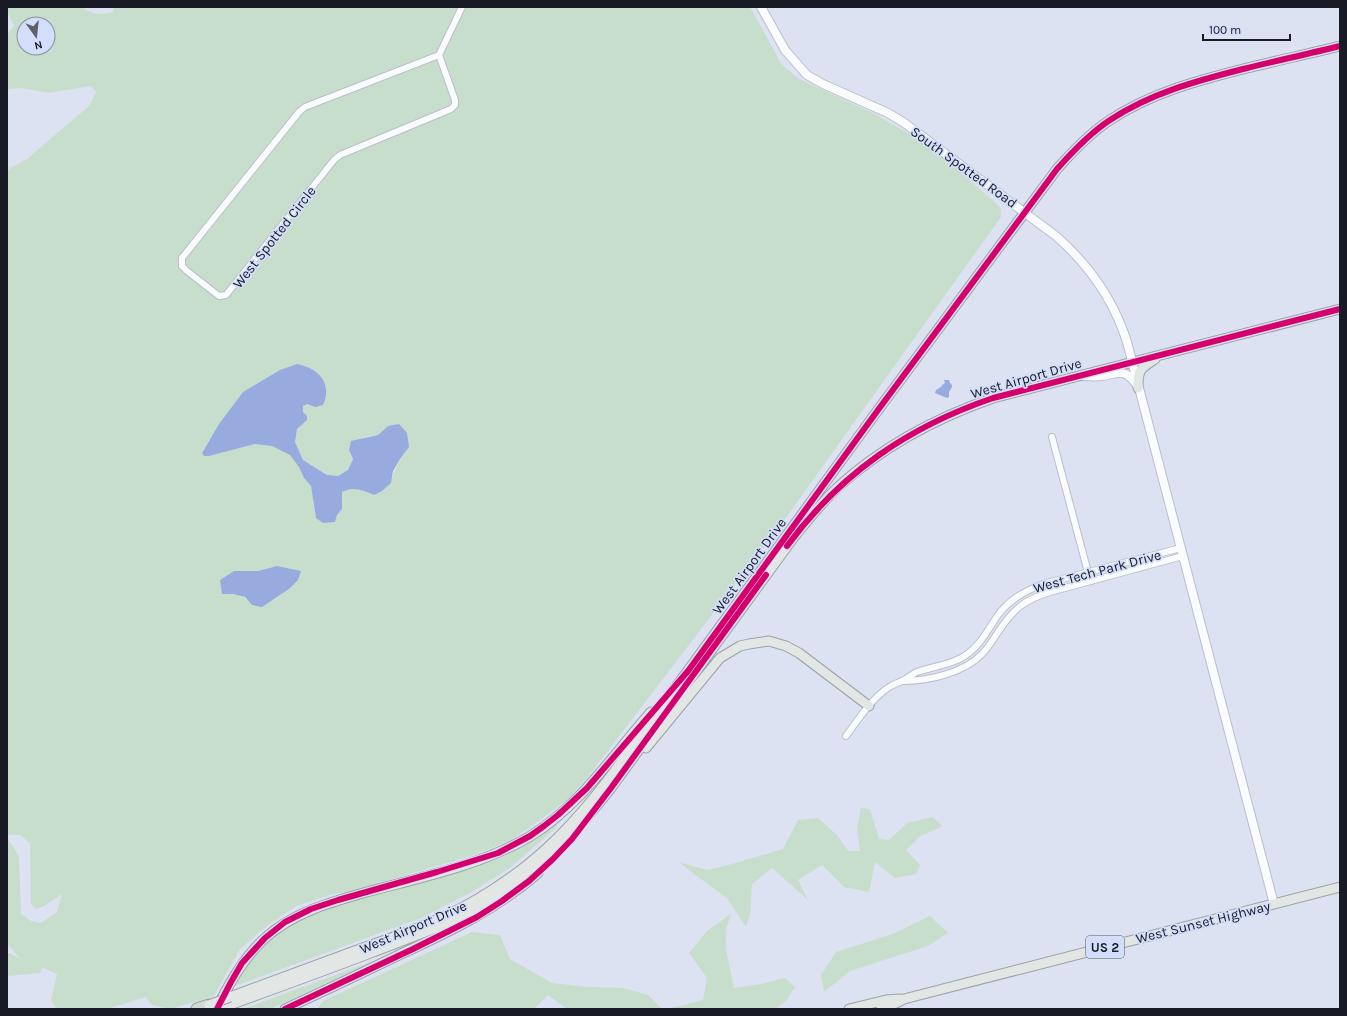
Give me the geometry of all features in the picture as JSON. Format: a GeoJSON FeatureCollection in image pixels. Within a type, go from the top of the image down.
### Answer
{"type":"FeatureCollection","features":[{"type":"Feature","properties":{"kind":"highway"},"geometry":{"type":"LineString","coordinates":[[197,1009],[217,1007]]}},
{"type":"Feature","properties":{"kind":"main road","name":"South Spotted Road"},"geometry":{"type":"LineString","coordinates":[[760,7],[785,50],[807,75],[903,122],[1026,212],[1070,248],[1084,263],[1098,282],[1117,317],[1132,362],[1274,904]]}},
{"type":"Feature","properties":{"kind":"main road","name":"West Airport Drive"},"geometry":{"type":"LineString","coordinates":[[217,1007],[230,997],[435,921],[473,902],[509,879],[552,844],[584,810],[611,776],[878,410],[1057,169],[1078,146],[1110,120],[1154,96],[1186,84],[1340,46]]}},
{"type":"Feature","properties":{"kind":"main road","name":"West Airport Drive"},"geometry":{"type":"LineString","coordinates":[[217,1007],[426,932],[475,909],[527,874],[554,852],[587,818],[621,774],[794,537],[812,515],[839,487],[896,443],[917,430],[946,416],[993,398],[1340,309]]}},
{"type":"Feature","properties":{"kind":"main road"},"geometry":{"type":"LineString","coordinates":[[1138,388],[1138,377],[1142,368],[1163,355]]}},
{"type":"Feature","properties":{"kind":"main road"},"geometry":{"type":"LineString","coordinates":[[1078,376],[1100,376],[1118,372],[1126,373],[1138,388]]}},
{"type":"Feature","properties":{"kind":"main road"},"geometry":{"type":"LineString","coordinates":[[621,774],[651,743],[720,658],[740,646],[769,641],[786,646],[799,653],[869,706]]}},
{"type":"Feature","properties":{"kind":"main road"},"geometry":{"type":"LineString","coordinates":[[217,1007],[242,963],[265,938],[285,922],[311,909],[338,900],[498,853],[539,830],[558,815],[587,788],[688,671]]}},
{"type":"Feature","properties":{"kind":"main road"},"geometry":{"type":"LineString","coordinates":[[285,1009],[448,932],[502,901],[553,859],[572,839],[587,818]]}},
{"type":"Feature","properties":{"kind":"main road","name":"West Sunset Highway"},"geometry":{"type":"LineString","coordinates":[[849,1009],[886,1006],[904,999],[1340,887]]}},
{"type":"Feature","properties":{"kind":"street"},"geometry":{"type":"LineString","coordinates":[[438,55],[462,7]]}},
{"type":"Feature","properties":{"kind":"street","name":"West Spotted Circle"},"geometry":{"type":"LineString","coordinates":[[438,55],[455,100],[455,104],[451,108],[340,155],[334,160],[226,295],[219,296],[182,266],[182,258],[298,112],[305,107],[438,55]]}},
{"type":"Feature","properties":{"kind":"street"},"geometry":{"type":"LineString","coordinates":[[1052,437],[1090,581]]}},
{"type":"Feature","properties":{"kind":"street","name":"West Tech Park Drive"},"geometry":{"type":"LineString","coordinates":[[846,736],[869,706],[884,690],[903,681],[916,672],[950,663],[966,655],[980,643],[998,614],[1014,598],[1021,594],[1037,586],[1182,552]]}},
{"type":"Feature","properties":{"kind":"street","name":"West Tech Park Drive"},"geometry":{"type":"LineString","coordinates":[[903,681],[917,681],[949,673],[959,670],[972,663],[982,654],[1007,618],[1019,606],[1038,596],[1182,552]]}},
{"type":"Feature","properties":{"kind":"street","name":"West Tech Park Drive"},"geometry":{"type":"LineString","coordinates":[[1014,598],[1019,606]]}},
{"type":"Feature","properties":{"kind":"street"},"geometry":{"type":"LineString","coordinates":[[966,655],[972,663]]}},
{"type":"Feature","properties":{"kind":"green space"},"geometry":{"type":"Polygon","coordinates":[[[7,7],[82,7],[89,12],[104,14],[113,12],[114,7],[750,7],[782,65],[799,79],[875,114],[931,147],[997,204],[1001,209],[1001,217],[780,526],[587,778],[567,800],[511,840],[474,855],[355,890],[333,894],[296,906],[268,925],[240,949],[214,996],[171,1009],[152,1005],[146,997],[107,1009],[57,1009],[51,1000],[57,974],[42,967],[41,973],[7,976],[7,954],[10,953],[21,960],[7,943],[8,839],[19,856],[21,914],[31,921],[41,923],[57,912],[62,894],[44,906],[36,909],[31,904],[30,843],[20,835],[7,835],[7,170],[27,159],[90,105],[96,92],[91,86],[49,93],[21,88],[7,89],[7,35],[14,26],[7,11],[7,7]],[[262,382],[243,392],[219,424],[202,452],[204,456],[255,444],[272,446],[290,455],[299,467],[304,478],[311,486],[316,518],[335,522],[342,500],[341,492],[350,489],[358,489],[374,494],[391,483],[398,464],[409,447],[388,426],[378,435],[364,437],[349,450],[353,459],[348,470],[338,476],[327,475],[303,460],[295,442],[297,429],[307,416],[302,412],[303,406],[307,404],[315,407],[262,382]],[[277,566],[258,571],[234,571],[222,594],[239,595],[252,605],[272,601],[289,589],[277,566]]]}},
{"type":"Feature","properties":{"kind":"green space"},"geometry":{"type":"Polygon","coordinates":[[[861,808],[870,809],[879,839],[889,840],[907,823],[932,817],[943,826],[919,837],[906,850],[920,865],[916,874],[895,878],[875,862],[869,892],[844,887],[822,865],[798,880],[808,900],[772,868],[752,884],[750,915],[746,927],[727,898],[679,862],[707,870],[783,849],[798,820],[818,818],[837,835],[848,851],[860,851],[857,828],[861,808]]]}},
{"type":"Feature","properties":{"kind":"green space"},"geometry":{"type":"Polygon","coordinates":[[[558,823],[555,829],[511,867],[470,893],[421,918],[235,986],[247,965],[267,943],[289,926],[313,914],[341,904],[475,867],[500,858],[522,847],[558,823]]]}},
{"type":"Feature","properties":{"kind":"green space"},"geometry":{"type":"Polygon","coordinates":[[[731,914],[726,929],[726,950],[734,988],[761,984],[785,978],[795,987],[786,1001],[775,1009],[667,1009],[703,1000],[707,978],[689,953],[707,931],[731,914]]]}},
{"type":"Feature","properties":{"kind":"green space"},"geometry":{"type":"Polygon","coordinates":[[[930,916],[948,933],[928,946],[850,971],[824,992],[821,975],[836,952],[893,934],[930,916]]]}},
{"type":"Feature","properties":{"kind":"green space"},"geometry":{"type":"Polygon","coordinates":[[[472,932],[500,935],[510,959],[552,983],[588,987],[623,988],[648,995],[662,1009],[567,1009],[548,995],[534,1009],[317,1009],[323,1001],[472,932]]]}},
{"type":"Feature","properties":{"kind":"green space"},"geometry":{"type":"Polygon","coordinates":[[[376,960],[271,1009],[243,1009],[376,960]]]}},
{"type":"Feature","properties":{"kind":"water"},"geometry":{"type":"Polygon","coordinates":[[[297,364],[305,366],[317,373],[325,383],[326,390],[326,397],[323,405],[315,407],[307,404],[303,406],[303,412],[307,416],[307,420],[297,429],[295,442],[303,460],[327,475],[338,476],[348,470],[353,459],[349,450],[351,441],[378,435],[388,426],[399,424],[407,433],[409,447],[393,471],[391,483],[382,491],[374,495],[362,490],[354,489],[342,492],[342,509],[337,515],[335,522],[323,523],[316,518],[311,486],[304,478],[299,467],[290,455],[272,446],[255,444],[209,456],[204,456],[202,453],[219,424],[243,392],[280,370],[297,364]]]}},
{"type":"Feature","properties":{"kind":"water"},"geometry":{"type":"Polygon","coordinates":[[[944,380],[949,380],[952,385],[949,392],[949,397],[947,398],[935,393],[936,390],[945,383],[944,380]]]}},
{"type":"Feature","properties":{"kind":"water"},"geometry":{"type":"Polygon","coordinates":[[[277,566],[301,571],[298,580],[289,589],[262,607],[252,605],[245,597],[233,594],[222,594],[220,580],[234,571],[258,571],[277,566]]]}},
{"type":"Feature","properties":{"kind":"cycle path"},"geometry":{"type":"LineString","coordinates":[[217,1009],[242,963],[265,938],[285,922],[311,909],[338,900],[498,853],[530,836],[544,826],[587,788],[688,671],[878,410],[1057,169],[1089,136],[1110,120],[1141,102],[1174,89],[1255,66],[1340,46]]}},
{"type":"Feature","properties":{"kind":"cycle path"},"geometry":{"type":"LineString","coordinates":[[787,546],[830,496],[853,475],[905,438],[962,410],[993,398],[1340,309]]}},
{"type":"Feature","properties":{"kind":"cycle path"},"geometry":{"type":"LineString","coordinates":[[285,1009],[413,949],[477,917],[529,881],[572,839],[611,788],[766,575]]}}]}
